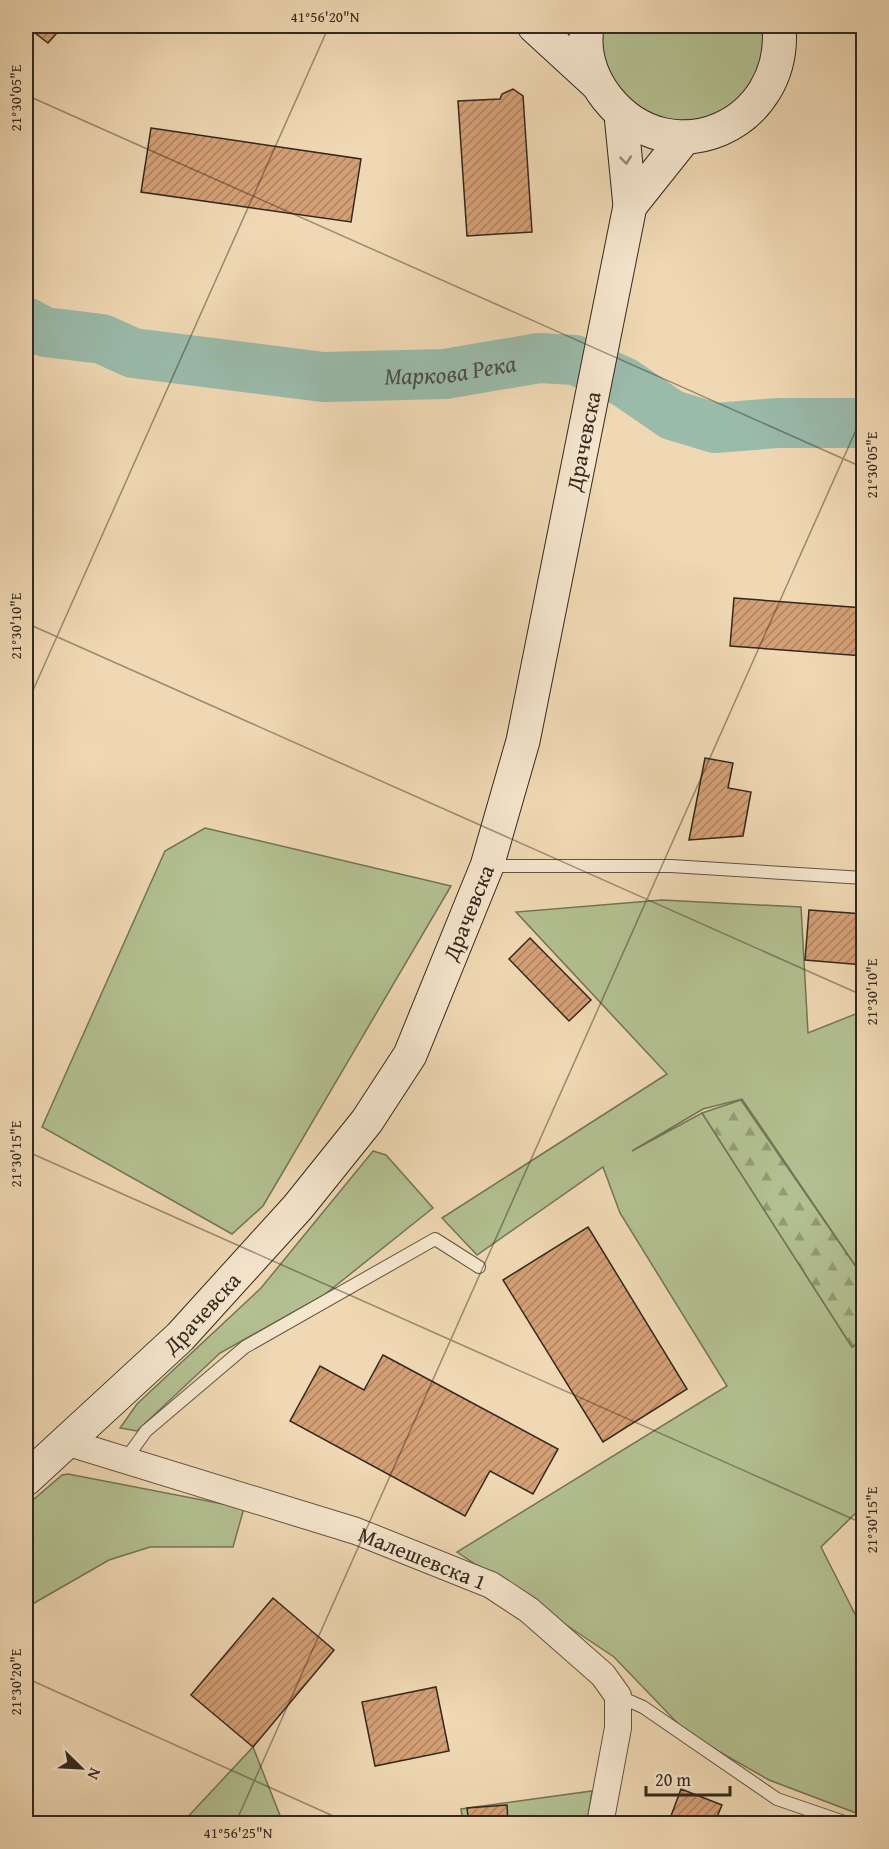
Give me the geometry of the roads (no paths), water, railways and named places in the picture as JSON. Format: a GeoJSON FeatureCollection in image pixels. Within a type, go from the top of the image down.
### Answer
{"type":"FeatureCollection","features":[{"type":"Feature","properties":{"kind":"main road"},"geometry":{"type":"LineString","coordinates":[[534,26],[596,83],[621,115],[651,132],[685,137],[710,133],[732,124],[751,109],[770,82],[776,67],[784,31]]}},
{"type":"Feature","properties":{"kind":"main road"},"geometry":{"type":"LineString","coordinates":[[587,26],[585,47],[596,83]]}},
{"type":"Feature","properties":{"kind":"main road","name":"Драчевска"},"geometry":{"type":"LineString","coordinates":[[26,1479],[180,1337],[298,1207],[367,1121],[410,1055],[487,866],[523,741],[630,206],[621,115]]}},
{"type":"Feature","properties":{"kind":"main road","name":"Драчевска"},"geometry":{"type":"LineString","coordinates":[[630,206],[685,137]]}},
{"type":"Feature","properties":{"kind":"street","name":"Малешевска 1"},"geometry":{"type":"LineString","coordinates":[[66,1442],[356,1531],[491,1585],[556,1631],[603,1675],[618,1696]]}},
{"type":"Feature","properties":{"kind":"street"},"geometry":{"type":"LineString","coordinates":[[600,1824],[618,1728],[618,1696]]}},
{"type":"Feature","properties":{"kind":"lane"},"geometry":{"type":"LineString","coordinates":[[487,866],[671,866],[864,878]]}},
{"type":"Feature","properties":{"kind":"lane"},"geometry":{"type":"LineString","coordinates":[[125,1460],[146,1431],[245,1347],[435,1239],[479,1267]]}},
{"type":"Feature","properties":{"kind":"lane"},"geometry":{"type":"LineString","coordinates":[[618,1696],[643,1707],[777,1799],[850,1824]]}},
{"type":"Feature","properties":{"kind":"waterway","name":"Маркова Река"},"geometry":{"type":"LineString","coordinates":[[26,322],[45,332],[102,339],[133,353],[323,377],[445,374],[539,358],[575,360],[624,382],[672,415],[715,428],[777,423],[864,423]]}}]}
